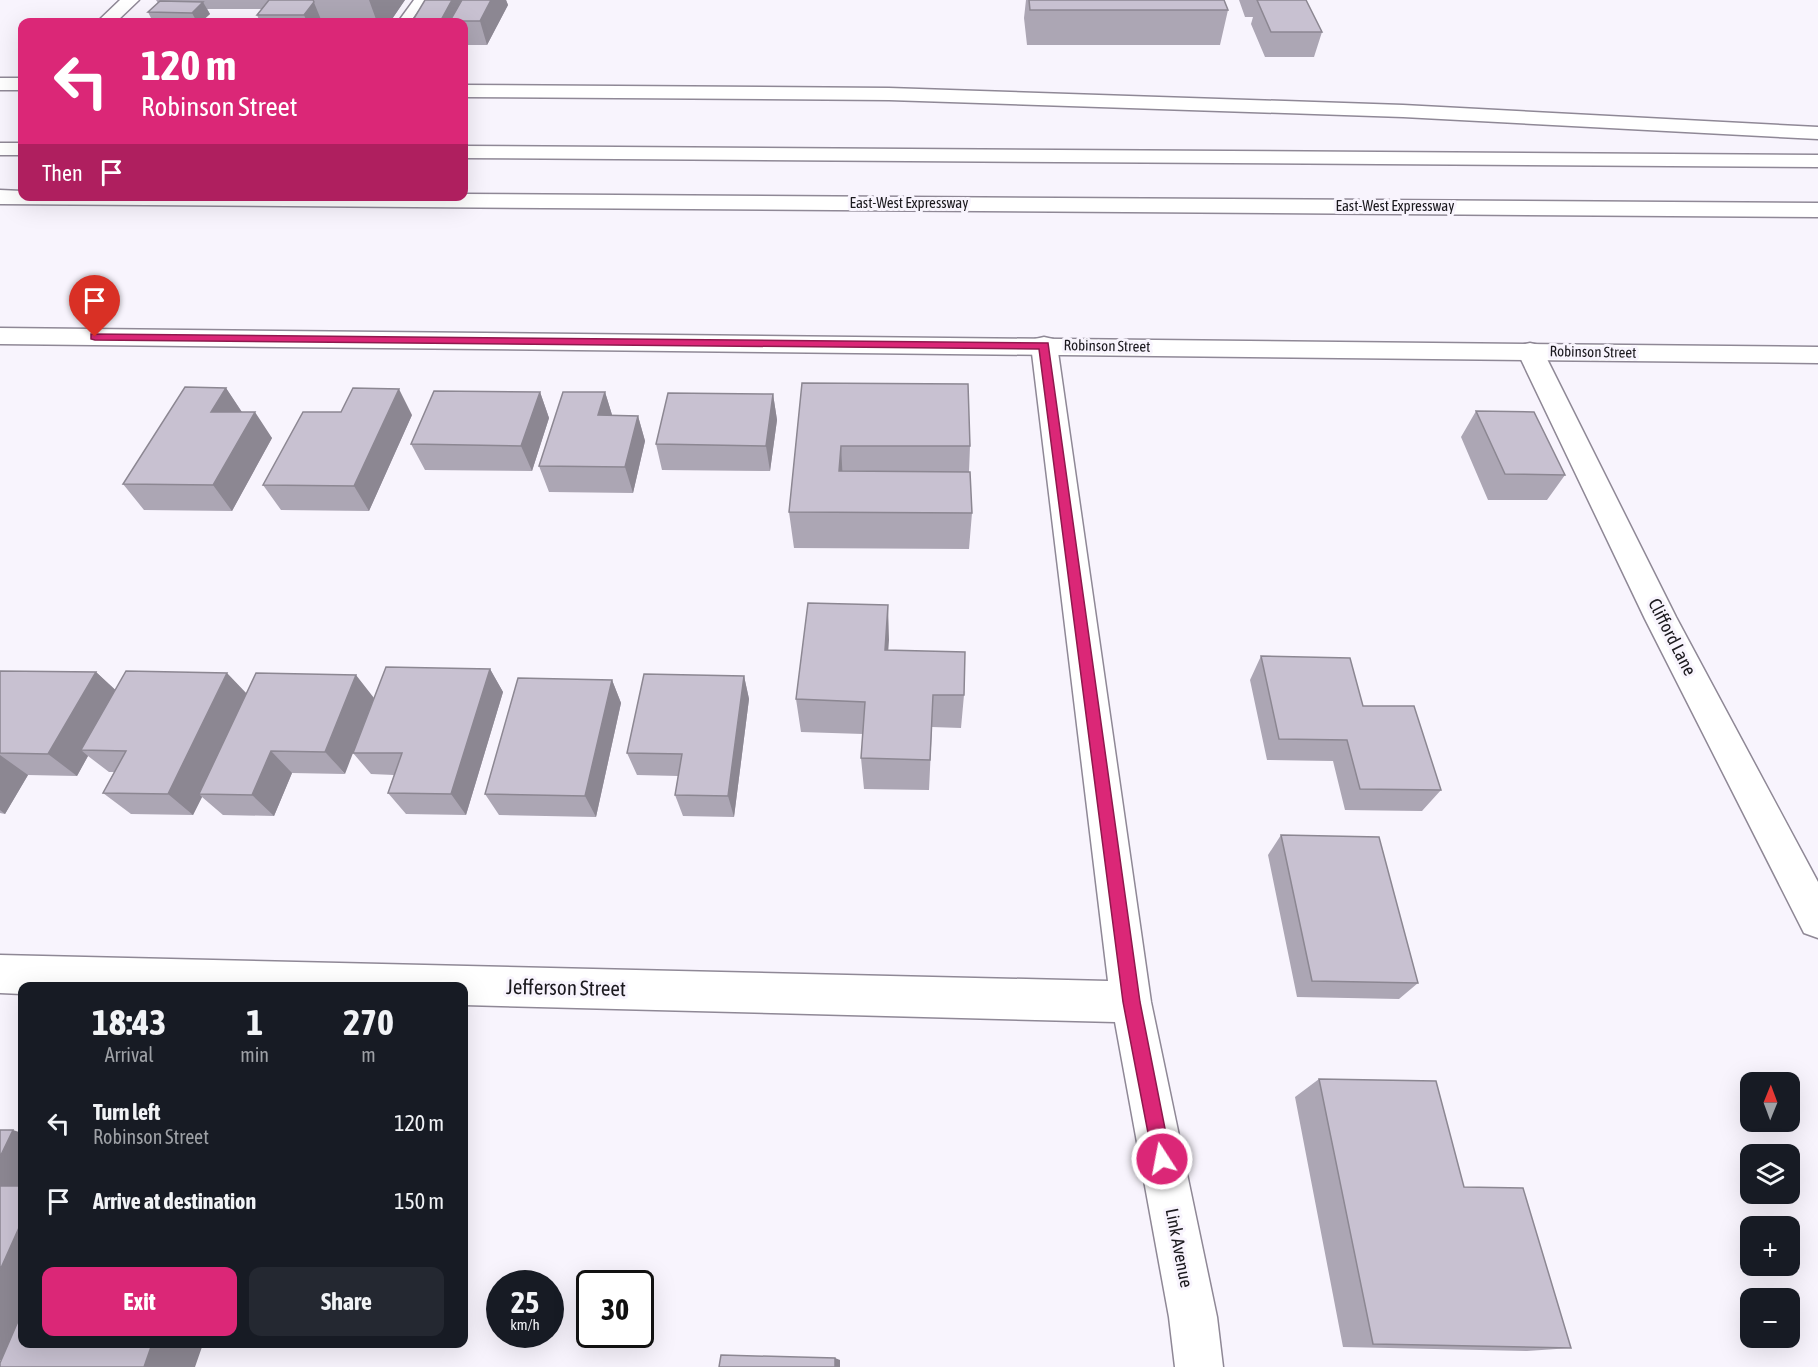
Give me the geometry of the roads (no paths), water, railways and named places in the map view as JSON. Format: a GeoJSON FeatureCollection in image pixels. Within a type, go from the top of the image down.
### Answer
{"type":"FeatureCollection","features":[{"type":"Feature","properties":{"kind":"main road"},"geometry":{"type":"LineString","coordinates":[[110,18],[130,0]]}},
{"type":"Feature","properties":{"kind":"main road"},"geometry":{"type":"LineString","coordinates":[[0,84],[18,84]]}},
{"type":"Feature","properties":{"kind":"main road"},"geometry":{"type":"LineString","coordinates":[[468,91],[890,94],[1403,111],[1818,133]]}},
{"type":"Feature","properties":{"kind":"main road"},"geometry":{"type":"LineString","coordinates":[[0,149],[18,149]]}},
{"type":"Feature","properties":{"kind":"main road"},"geometry":{"type":"LineString","coordinates":[[468,152],[1818,161]]}},
{"type":"Feature","properties":{"kind":"main road","name":"East-West Expressway"},"geometry":{"type":"LineString","coordinates":[[0,197],[18,197]]}},
{"type":"Feature","properties":{"kind":"main road","name":"East-West Expressway"},"geometry":{"type":"LineString","coordinates":[[468,200],[1818,210]]}},
{"type":"Feature","properties":{"kind":"main road"},"geometry":{"type":"LineString","coordinates":[[24,219],[1093,204]]}},
{"type":"Feature","properties":{"kind":"main road","name":"Robinson Street"},"geometry":{"type":"LineString","coordinates":[[0,336],[1044,345],[1818,355]]}},
{"type":"Feature","properties":{"kind":"main road","name":"Link Avenue"},"geometry":{"type":"LineString","coordinates":[[1044,345],[1131,1002],[1193,1317],[1199,1367]]}},
{"type":"Feature","properties":{"kind":"main road","name":"Clifford Lane"},"geometry":{"type":"LineString","coordinates":[[1530,351],[1661,619],[1818,920]]}},
{"type":"Feature","properties":{"kind":"main road","name":"Jefferson Street"},"geometry":{"type":"LineString","coordinates":[[2,979],[149,982]]}},
{"type":"Feature","properties":{"kind":"main road","name":"Jefferson Street"},"geometry":{"type":"LineString","coordinates":[[468,988],[1131,1002]]}},
{"type":"Feature","properties":{"kind":"lane"},"geometry":{"type":"LineString","coordinates":[[407,18],[420,0]]}}]}
